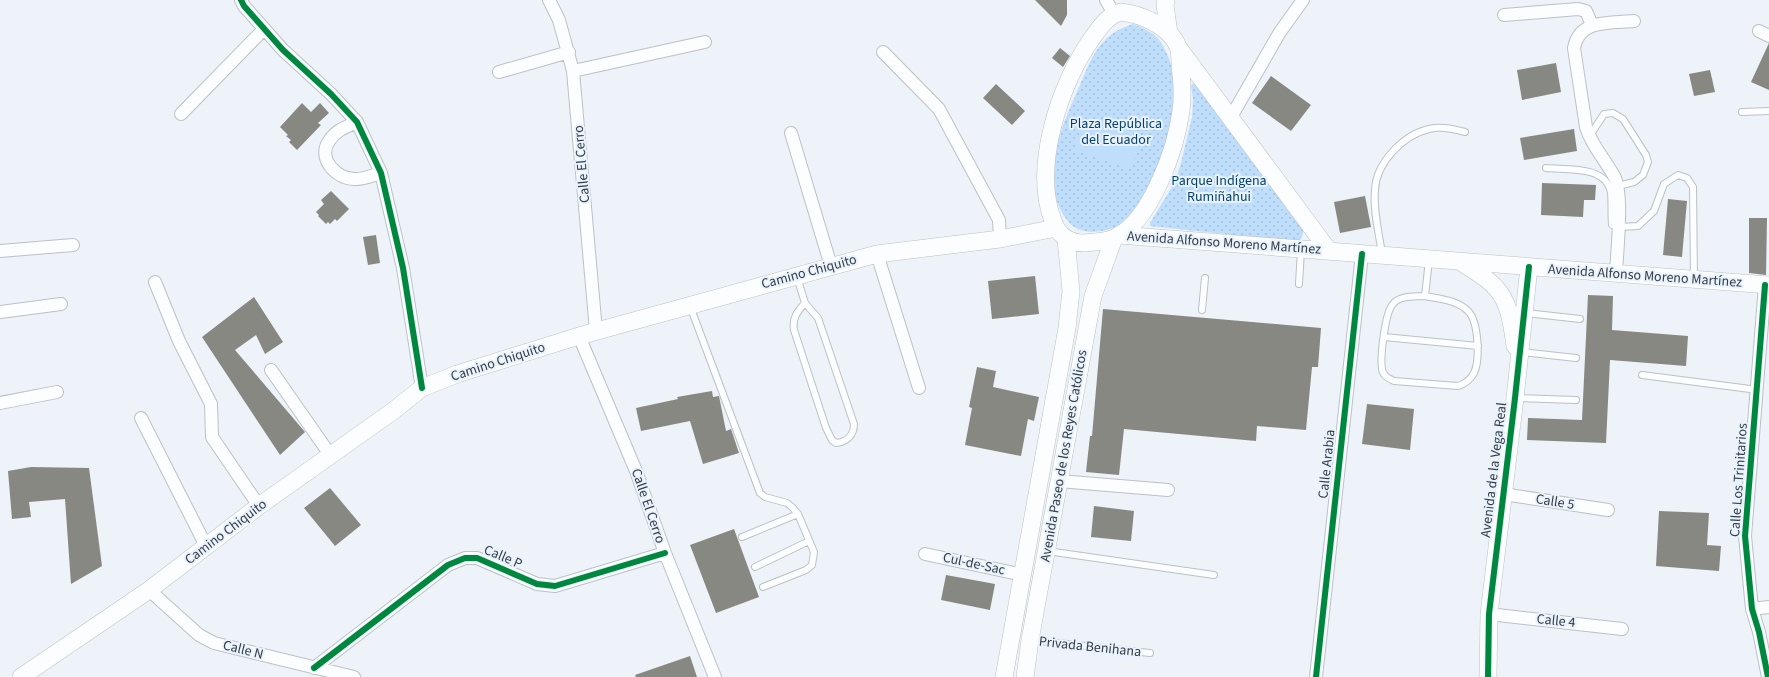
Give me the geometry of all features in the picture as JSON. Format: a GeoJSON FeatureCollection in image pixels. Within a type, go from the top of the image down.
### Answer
{"type":"FeatureCollection","features":[{"type":"Feature","properties":{"kind":"main road"},"geometry":{"type":"LineString","coordinates":[[1166,0],[1165,5],[1181,73],[1181,109],[1174,145],[1156,189],[1146,206],[1130,227],[1116,236],[1096,242],[1080,243],[1061,233],[1050,214],[1046,191],[1046,164],[1052,130],[1061,96],[1079,57],[1101,26],[1117,7],[1155,23],[1173,41]]}},
{"type":"Feature","properties":{"kind":"main road","name":"Avenida Alfonso Moreno Martínez"},"geometry":{"type":"LineString","coordinates":[[1173,41],[1231,116],[1329,251]]}},
{"type":"Feature","properties":{"kind":"main road","name":"Camino Chiquito"},"geometry":{"type":"LineString","coordinates":[[21,677],[149,590],[259,506],[331,456],[422,388],[457,374],[579,336],[877,254],[1061,233]]}},
{"type":"Feature","properties":{"kind":"main road","name":"Avenida Paseo de los Reyes Católicos"},"geometry":{"type":"LineString","coordinates":[[1004,677],[1067,328],[1071,291],[1061,233]]}},
{"type":"Feature","properties":{"kind":"main road","name":"Avenida Alfonso Moreno Martínez"},"geometry":{"type":"LineString","coordinates":[[1116,236],[1767,285]]}},
{"type":"Feature","properties":{"kind":"main road","name":"Avenida Paseo de los Reyes Católicos"},"geometry":{"type":"LineString","coordinates":[[1024,677],[1093,296],[1116,236]]}},
{"type":"Feature","properties":{"kind":"main road"},"geometry":{"type":"LineString","coordinates":[[1459,261],[1496,288],[1510,316],[1519,358]]}},
{"type":"Feature","properties":{"kind":"main road","name":"Avenida de la Vega Real"},"geometry":{"type":"LineString","coordinates":[[1488,677],[1489,614],[1529,267]]}},
{"type":"Feature","properties":{"kind":"street"},"geometry":{"type":"LineString","coordinates":[[241,0],[244,6],[283,50],[331,94],[357,122],[381,172],[403,268],[422,388]]}},
{"type":"Feature","properties":{"kind":"street","name":"Calle El Cerro"},"geometry":{"type":"LineString","coordinates":[[550,0],[559,20],[574,71],[596,332]]}},
{"type":"Feature","properties":{"kind":"street"},"geometry":{"type":"LineString","coordinates":[[1231,116],[1280,32],[1303,0]]}},
{"type":"Feature","properties":{"kind":"street"},"geometry":{"type":"LineString","coordinates":[[1504,15],[1578,9],[1586,11],[1592,25]]}},
{"type":"Feature","properties":{"kind":"street"},"geometry":{"type":"LineString","coordinates":[[1616,274],[1619,227],[1618,186],[1589,137],[1586,127],[1574,48],[1578,35],[1582,30],[1592,25],[1634,21]]}},
{"type":"Feature","properties":{"kind":"street"},"geometry":{"type":"LineString","coordinates":[[181,114],[264,29]]}},
{"type":"Feature","properties":{"kind":"street"},"geometry":{"type":"LineString","coordinates":[[574,71],[705,42]]}},
{"type":"Feature","properties":{"kind":"street"},"geometry":{"type":"LineString","coordinates":[[499,72],[569,52]]}},
{"type":"Feature","properties":{"kind":"street"},"geometry":{"type":"LineString","coordinates":[[883,52],[940,109],[999,220],[1000,240]]}},
{"type":"Feature","properties":{"kind":"street"},"geometry":{"type":"LineString","coordinates":[[357,122],[338,130],[328,142],[326,154],[328,162],[333,171],[343,178],[354,179],[381,172]]}},
{"type":"Feature","properties":{"kind":"street"},"geometry":{"type":"LineString","coordinates":[[791,133],[831,266]]}},
{"type":"Feature","properties":{"kind":"street"},"geometry":{"type":"LineString","coordinates":[[0,250],[73,245]]}},
{"type":"Feature","properties":{"kind":"street"},"geometry":{"type":"LineString","coordinates":[[877,254],[919,388]]}},
{"type":"Feature","properties":{"kind":"street","name":"Calle Arabia"},"geometry":{"type":"LineString","coordinates":[[1316,677],[1362,254]]}},
{"type":"Feature","properties":{"kind":"street"},"geometry":{"type":"LineString","coordinates":[[156,282],[179,341],[211,404],[212,437],[259,506]]}},
{"type":"Feature","properties":{"kind":"street","name":"Calle Los Trinitarios"},"geometry":{"type":"LineString","coordinates":[[1767,285],[1745,536],[1752,609],[1759,632],[1768,677]]}},
{"type":"Feature","properties":{"kind":"street"},"geometry":{"type":"LineString","coordinates":[[0,312],[61,304]]}},
{"type":"Feature","properties":{"kind":"street","name":"Calle El Cerro"},"geometry":{"type":"LineString","coordinates":[[579,336],[636,471],[664,553],[715,677]]}},
{"type":"Feature","properties":{"kind":"street"},"geometry":{"type":"LineString","coordinates":[[272,370],[331,456]]}},
{"type":"Feature","properties":{"kind":"street"},"geometry":{"type":"LineString","coordinates":[[0,403],[58,392]]}},
{"type":"Feature","properties":{"kind":"street"},"geometry":{"type":"LineString","coordinates":[[141,418],[206,546]]}},
{"type":"Feature","properties":{"kind":"street"},"geometry":{"type":"LineString","coordinates":[[1059,481],[1168,490]]}},
{"type":"Feature","properties":{"kind":"street","name":"Calle 5"},"geometry":{"type":"LineString","coordinates":[[1503,494],[1608,510]]}},
{"type":"Feature","properties":{"kind":"street","name":"Calle P"},"geometry":{"type":"LineString","coordinates":[[314,668],[448,565],[458,560],[471,557],[483,559],[531,582],[545,586],[555,586],[664,553]]}},
{"type":"Feature","properties":{"kind":"street","name":"Cul-de-Sac"},"geometry":{"type":"LineString","coordinates":[[925,554],[1023,575]]}},
{"type":"Feature","properties":{"kind":"street","name":"Calle N"},"geometry":{"type":"LineString","coordinates":[[149,590],[199,635],[214,643],[354,677]]}},
{"type":"Feature","properties":{"kind":"street"},"geometry":{"type":"LineString","coordinates":[[1752,609],[1769,607]]}},
{"type":"Feature","properties":{"kind":"street","name":"Calle 4"},"geometry":{"type":"LineString","coordinates":[[1489,614],[1622,628]]}},
{"type":"Feature","properties":{"kind":"street"},"geometry":{"type":"LineString","coordinates":[[1010,638],[1030,640]]}},
{"type":"Feature","properties":{"kind":"lane"},"geometry":{"type":"LineString","coordinates":[[1742,112],[1769,111]]}},
{"type":"Feature","properties":{"kind":"lane"},"geometry":{"type":"LineString","coordinates":[[1589,137],[1604,114],[1613,113],[1623,119],[1646,155],[1648,162],[1643,175],[1634,182],[1618,186]]}},
{"type":"Feature","properties":{"kind":"lane"},"geometry":{"type":"LineString","coordinates":[[1382,255],[1374,189],[1383,163],[1406,140],[1429,129],[1447,128],[1465,132]]}},
{"type":"Feature","properties":{"kind":"lane"},"geometry":{"type":"LineString","coordinates":[[1546,168],[1588,171],[1599,176],[1607,183],[1611,193],[1612,225],[1619,227],[1638,226],[1654,211],[1664,184],[1678,175],[1687,178],[1692,187],[1694,279]]}},
{"type":"Feature","properties":{"kind":"lane"},"geometry":{"type":"LineString","coordinates":[[1299,284],[1301,249]]}},
{"type":"Feature","properties":{"kind":"lane"},"geometry":{"type":"LineString","coordinates":[[1425,296],[1429,259]]}},
{"type":"Feature","properties":{"kind":"lane"},"geometry":{"type":"LineString","coordinates":[[797,276],[804,304],[818,318],[854,424],[851,435],[844,442],[836,443],[832,440],[826,428],[794,330],[793,322],[797,312],[804,304]]}},
{"type":"Feature","properties":{"kind":"lane"},"geometry":{"type":"LineString","coordinates":[[1202,310],[1205,278]]}},
{"type":"Feature","properties":{"kind":"lane"},"geometry":{"type":"LineString","coordinates":[[1425,296],[1459,304],[1470,312],[1475,323],[1478,346],[1474,373],[1465,384],[1458,386],[1394,381],[1386,377],[1382,369],[1384,337],[1388,313],[1393,304],[1401,298],[1425,296]]}},
{"type":"Feature","properties":{"kind":"lane"},"geometry":{"type":"LineString","coordinates":[[690,305],[760,493],[764,497],[792,507],[798,514],[814,552],[812,565],[806,570],[763,587]]}},
{"type":"Feature","properties":{"kind":"lane"},"geometry":{"type":"LineString","coordinates":[[1524,312],[1580,319]]}},
{"type":"Feature","properties":{"kind":"lane"},"geometry":{"type":"LineString","coordinates":[[1384,337],[1478,346]]}},
{"type":"Feature","properties":{"kind":"lane"},"geometry":{"type":"LineString","coordinates":[[1519,358],[1576,358]]}},
{"type":"Feature","properties":{"kind":"lane"},"geometry":{"type":"LineString","coordinates":[[1642,375],[1758,390]]}},
{"type":"Feature","properties":{"kind":"lane"},"geometry":{"type":"LineString","coordinates":[[1515,398],[1576,400]]}},
{"type":"Feature","properties":{"kind":"lane"},"geometry":{"type":"LineString","coordinates":[[742,537],[798,514]]}},
{"type":"Feature","properties":{"kind":"lane"},"geometry":{"type":"LineString","coordinates":[[755,566],[809,541]]}},
{"type":"Feature","properties":{"kind":"lane"},"geometry":{"type":"LineString","coordinates":[[1046,551],[1214,575]]}},
{"type":"Feature","properties":{"kind":"lane","name":"Privada Benihana"},"geometry":{"type":"LineString","coordinates":[[1030,640],[1150,653]]}},
{"type":"Feature","properties":{"kind":"green space","name":"Plaza República del Ecuador"},"geometry":{"type":"Polygon","coordinates":[[[1133,24],[1151,33],[1160,41],[1166,51],[1175,81],[1175,103],[1172,121],[1161,159],[1153,178],[1134,211],[1123,222],[1109,230],[1091,232],[1080,230],[1068,221],[1060,209],[1055,193],[1053,178],[1054,162],[1061,130],[1088,65],[1096,51],[1114,32],[1133,24]]]}},
{"type":"Feature","properties":{"kind":"green space","name":"Parque Indígena Rumiñahui"},"geometry":{"type":"Polygon","coordinates":[[[1195,82],[1304,230],[1301,239],[1296,242],[1150,226],[1150,223],[1175,182],[1181,163],[1192,117],[1193,99],[1191,86],[1195,82]]]}},
{"type":"Feature","properties":{"kind":"green space"},"geometry":{"type":"Polygon","coordinates":[[[1084,120],[1141,138],[1131,169],[1074,150],[1084,120]]]}},
{"type":"Feature","properties":{"kind":"building"},"geometry":{"type":"Polygon","coordinates":[[[1035,0],[1067,0],[1067,15],[1061,26],[1035,0]]]}},
{"type":"Feature","properties":{"kind":"building"},"geometry":{"type":"Polygon","coordinates":[[[1769,43],[1769,90],[1751,82],[1769,43]]]}},
{"type":"Feature","properties":{"kind":"building"},"geometry":{"type":"Polygon","coordinates":[[[1060,48],[1070,56],[1063,67],[1052,58],[1060,48]]]}},
{"type":"Feature","properties":{"kind":"building"},"geometry":{"type":"Polygon","coordinates":[[[1556,63],[1561,92],[1522,100],[1517,70],[1556,63]]]}},
{"type":"Feature","properties":{"kind":"building"},"geometry":{"type":"Polygon","coordinates":[[[1710,70],[1715,92],[1694,96],[1689,74],[1710,70]]]}},
{"type":"Feature","properties":{"kind":"building"},"geometry":{"type":"Polygon","coordinates":[[[1271,76],[1311,105],[1291,131],[1252,103],[1271,76]]]}},
{"type":"Feature","properties":{"kind":"building"},"geometry":{"type":"Polygon","coordinates":[[[996,84],[1025,111],[1012,125],[983,98],[996,84]]]}},
{"type":"Feature","properties":{"kind":"building"},"geometry":{"type":"Polygon","coordinates":[[[302,103],[311,112],[320,103],[329,113],[318,123],[321,125],[297,150],[289,142],[291,140],[286,136],[288,135],[280,127],[302,103]]]}},
{"type":"Feature","properties":{"kind":"building"},"geometry":{"type":"Polygon","coordinates":[[[1574,129],[1577,151],[1524,160],[1520,138],[1574,129]]]}},
{"type":"Feature","properties":{"kind":"building"},"geometry":{"type":"Polygon","coordinates":[[[1542,183],[1596,185],[1595,200],[1584,200],[1583,217],[1541,215],[1542,183]]]}},
{"type":"Feature","properties":{"kind":"building"},"geometry":{"type":"Polygon","coordinates":[[[331,191],[349,209],[337,221],[335,219],[330,224],[328,222],[326,224],[316,212],[324,204],[321,200],[331,191]]]}},
{"type":"Feature","properties":{"kind":"building"},"geometry":{"type":"Polygon","coordinates":[[[1365,196],[1371,227],[1340,233],[1334,202],[1365,196]]]}},
{"type":"Feature","properties":{"kind":"building"},"geometry":{"type":"Polygon","coordinates":[[[1668,199],[1687,201],[1682,257],[1663,255],[1668,199]]]}},
{"type":"Feature","properties":{"kind":"building"},"geometry":{"type":"Polygon","coordinates":[[[1749,218],[1767,218],[1766,275],[1749,273],[1749,218]]]}},
{"type":"Feature","properties":{"kind":"building"},"geometry":{"type":"Polygon","coordinates":[[[376,235],[380,263],[368,265],[363,237],[376,235]]]}},
{"type":"Feature","properties":{"kind":"building"},"geometry":{"type":"Polygon","coordinates":[[[1035,276],[1039,314],[992,319],[988,281],[1035,276]]]}},
{"type":"Feature","properties":{"kind":"building"},"geometry":{"type":"Polygon","coordinates":[[[1588,295],[1613,296],[1612,330],[1688,336],[1686,366],[1610,360],[1606,443],[1527,440],[1528,418],[1582,420],[1588,295]]]}},
{"type":"Feature","properties":{"kind":"building"},"geometry":{"type":"Polygon","coordinates":[[[254,297],[283,342],[265,354],[256,335],[235,350],[305,432],[280,455],[202,337],[254,297]]]}},
{"type":"Feature","properties":{"kind":"building"},"geometry":{"type":"Polygon","coordinates":[[[1103,309],[1321,328],[1318,367],[1312,367],[1306,430],[1257,426],[1256,441],[1124,429],[1119,475],[1086,472],[1090,436],[1092,436],[1103,309]]]}},
{"type":"Feature","properties":{"kind":"building"},"geometry":{"type":"Polygon","coordinates":[[[977,367],[996,371],[993,387],[1039,397],[1034,421],[1028,419],[1021,456],[965,445],[972,408],[969,407],[977,367]]]}},
{"type":"Feature","properties":{"kind":"building"},"geometry":{"type":"Polygon","coordinates":[[[712,391],[713,397],[719,396],[726,431],[731,429],[739,453],[703,464],[690,421],[641,431],[636,408],[678,399],[677,397],[712,391]]]}},
{"type":"Feature","properties":{"kind":"building"},"geometry":{"type":"Polygon","coordinates":[[[1367,404],[1414,409],[1410,450],[1362,444],[1367,404]]]}},
{"type":"Feature","properties":{"kind":"building"},"geometry":{"type":"Polygon","coordinates":[[[31,467],[89,468],[102,566],[71,584],[65,499],[29,502],[31,517],[12,519],[8,471],[31,467]]]}},
{"type":"Feature","properties":{"kind":"building"},"geometry":{"type":"Polygon","coordinates":[[[330,488],[361,525],[335,546],[304,508],[330,488]]]}},
{"type":"Feature","properties":{"kind":"building"},"geometry":{"type":"Polygon","coordinates":[[[1094,506],[1134,511],[1131,541],[1091,537],[1094,506]]]}},
{"type":"Feature","properties":{"kind":"building"},"geometry":{"type":"Polygon","coordinates":[[[1659,511],[1709,513],[1707,545],[1721,546],[1719,571],[1656,566],[1659,511]]]}},
{"type":"Feature","properties":{"kind":"building"},"geometry":{"type":"Polygon","coordinates":[[[734,529],[759,597],[716,613],[690,545],[734,529]]]}},
{"type":"Feature","properties":{"kind":"building"},"geometry":{"type":"Polygon","coordinates":[[[946,575],[995,584],[990,610],[941,600],[946,575]]]}},
{"type":"Feature","properties":{"kind":"building"},"geometry":{"type":"Polygon","coordinates":[[[690,656],[697,677],[636,677],[635,675],[690,656]]]}},
{"type":"Feature","properties":{"kind":"cycle path"},"geometry":{"type":"LineString","coordinates":[[241,0],[244,6],[283,50],[331,94],[357,122],[381,173],[403,268],[422,388]]}},
{"type":"Feature","properties":{"kind":"cycle path"},"geometry":{"type":"LineString","coordinates":[[1316,677],[1362,254]]}},
{"type":"Feature","properties":{"kind":"cycle path"},"geometry":{"type":"LineString","coordinates":[[1488,677],[1489,614],[1529,267]]}},
{"type":"Feature","properties":{"kind":"cycle path"},"geometry":{"type":"LineString","coordinates":[[1765,285],[1745,536],[1752,609],[1759,632],[1768,677]]}},
{"type":"Feature","properties":{"kind":"cycle path"},"geometry":{"type":"LineString","coordinates":[[314,668],[448,565],[465,558],[477,558],[537,584],[555,586],[665,553]]}}]}
